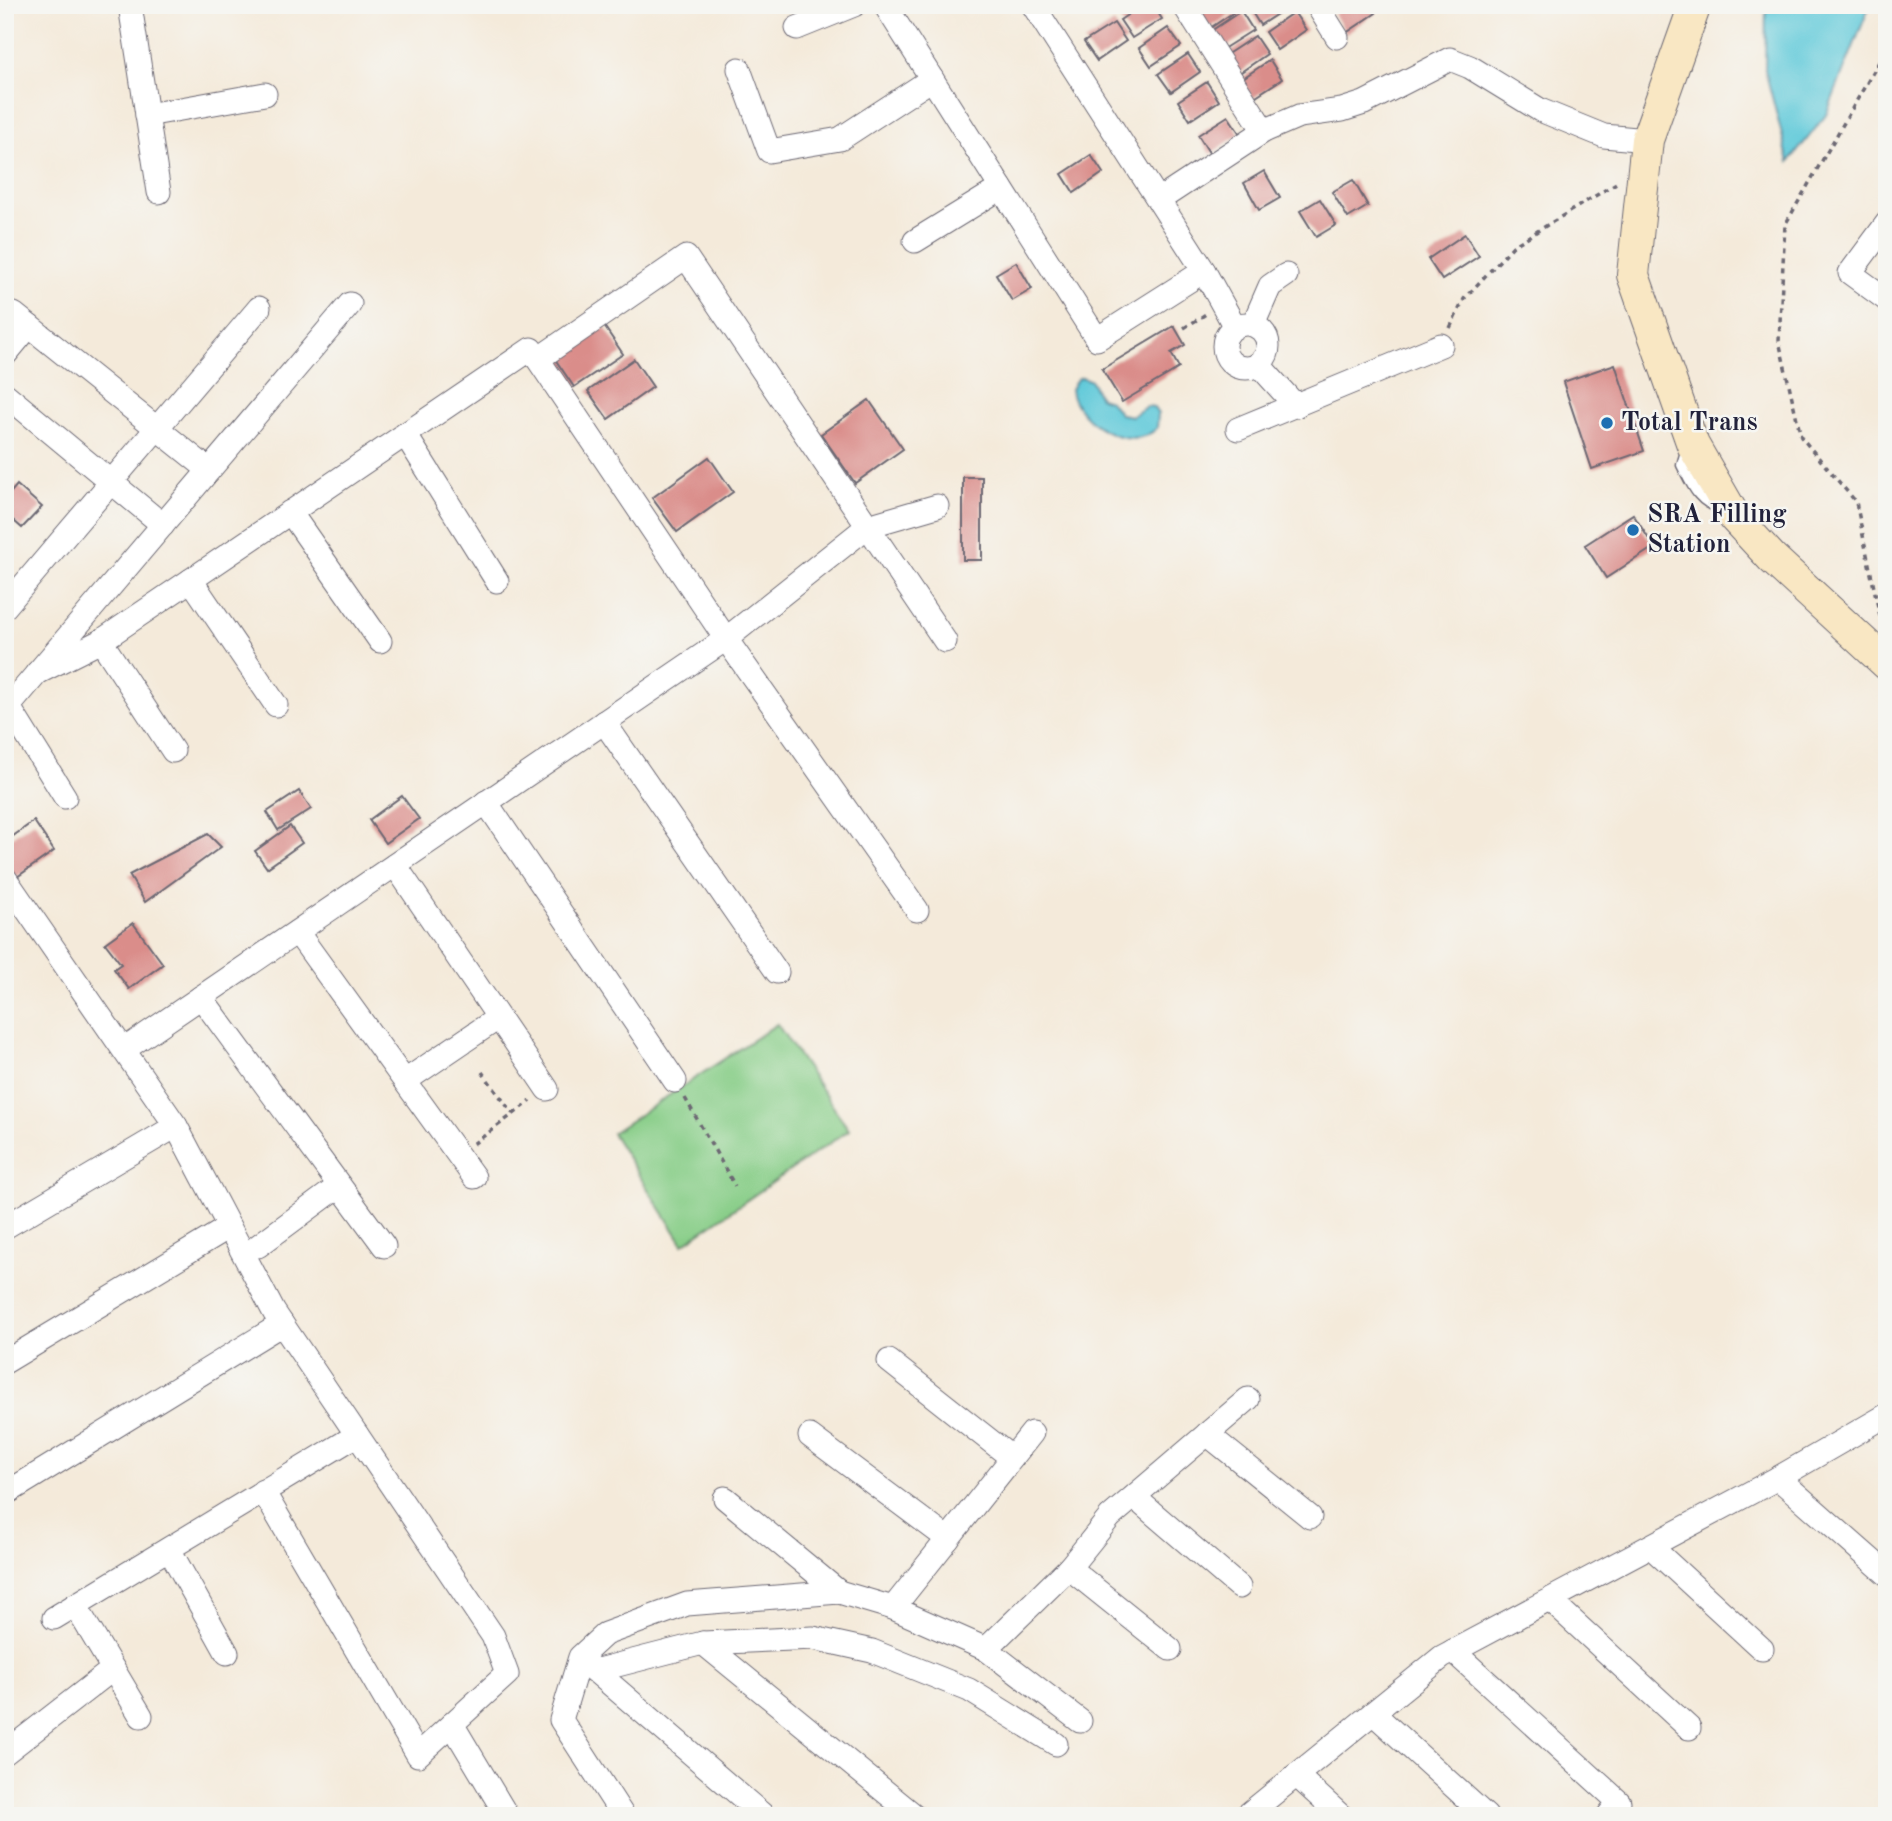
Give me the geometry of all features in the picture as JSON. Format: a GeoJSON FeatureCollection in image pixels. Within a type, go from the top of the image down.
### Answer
{"type":"FeatureCollection","features":[{"type":"Feature","properties":{"kind":"main road"},"geometry":{"type":"LineString","coordinates":[[1695,5],[1645,153],[1633,275],[1690,436],[1730,510],[1772,558],[1887,664]]}},
{"type":"Feature","properties":{"kind":"street"},"geometry":{"type":"LineString","coordinates":[[130,5],[159,192]]}},
{"type":"Feature","properties":{"kind":"street"},"geometry":{"type":"LineString","coordinates":[[797,28],[854,5]]}},
{"type":"Feature","properties":{"kind":"street"},"geometry":{"type":"LineString","coordinates":[[885,5],[1097,340],[1204,271]]}},
{"type":"Feature","properties":{"kind":"street"},"geometry":{"type":"LineString","coordinates":[[1033,5],[1204,271],[1244,326],[1260,328],[1268,340],[1266,355],[1258,365],[1242,368],[1230,361],[1226,355],[1227,334],[1244,326],[1270,286],[1286,275]]}},
{"type":"Feature","properties":{"kind":"street"},"geometry":{"type":"LineString","coordinates":[[1184,5],[1265,131]]}},
{"type":"Feature","properties":{"kind":"street"},"geometry":{"type":"LineString","coordinates":[[1317,5],[1337,37]]}},
{"type":"Feature","properties":{"kind":"street"},"geometry":{"type":"LineString","coordinates":[[1159,200],[1265,131],[1300,116],[1342,110],[1364,103],[1450,59],[1469,67],[1540,110],[1645,153]]}},
{"type":"Feature","properties":{"kind":"street"},"geometry":{"type":"LineString","coordinates":[[739,69],[769,151],[840,139],[932,79]]}},
{"type":"Feature","properties":{"kind":"street"},"geometry":{"type":"LineString","coordinates":[[147,115],[265,94]]}},
{"type":"Feature","properties":{"kind":"street"},"geometry":{"type":"LineString","coordinates":[[915,241],[1001,188]]}},
{"type":"Feature","properties":{"kind":"street"},"geometry":{"type":"LineString","coordinates":[[1887,223],[1850,273],[1887,300]]}},
{"type":"Feature","properties":{"kind":"street"},"geometry":{"type":"LineString","coordinates":[[538,359],[686,257],[945,641]]}},
{"type":"Feature","properties":{"kind":"street"},"geometry":{"type":"LineString","coordinates":[[65,797],[7,709],[349,304]]}},
{"type":"Feature","properties":{"kind":"street"},"geometry":{"type":"LineString","coordinates":[[5,607],[259,308]]}},
{"type":"Feature","properties":{"kind":"street"},"geometry":{"type":"LineString","coordinates":[[5,355],[22,320],[209,470]]}},
{"type":"Feature","properties":{"kind":"street"},"geometry":{"type":"LineString","coordinates":[[1238,429],[1441,345]]}},
{"type":"Feature","properties":{"kind":"street"},"geometry":{"type":"LineString","coordinates":[[37,673],[101,641],[531,349],[726,639],[917,910]]}},
{"type":"Feature","properties":{"kind":"street"},"geometry":{"type":"LineString","coordinates":[[1258,365],[1296,406]]}},
{"type":"Feature","properties":{"kind":"street"},"geometry":{"type":"LineString","coordinates":[[5,394],[163,525]]}},
{"type":"Feature","properties":{"kind":"street"},"geometry":{"type":"LineString","coordinates":[[405,434],[498,581]]}},
{"type":"Feature","properties":{"kind":"street"},"geometry":{"type":"LineString","coordinates":[[125,1049],[726,639],[868,526],[937,506]]}},
{"type":"Feature","properties":{"kind":"street"},"geometry":{"type":"LineString","coordinates":[[290,512],[380,641]]}},
{"type":"Feature","properties":{"kind":"street"},"geometry":{"type":"LineString","coordinates":[[191,580],[276,705]]}},
{"type":"Feature","properties":{"kind":"street"},"geometry":{"type":"LineString","coordinates":[[101,641],[173,751]]}},
{"type":"Feature","properties":{"kind":"street"},"geometry":{"type":"LineString","coordinates":[[604,722],[777,972]]}},
{"type":"Feature","properties":{"kind":"street"},"geometry":{"type":"LineString","coordinates":[[486,802],[675,1081]]}},
{"type":"Feature","properties":{"kind":"street"},"geometry":{"type":"LineString","coordinates":[[395,865],[547,1089]]}},
{"type":"Feature","properties":{"kind":"street"},"geometry":{"type":"LineString","coordinates":[[5,878],[176,1126],[282,1324],[493,1636],[507,1674],[418,1755],[264,1491]]}},
{"type":"Feature","properties":{"kind":"street"},"geometry":{"type":"LineString","coordinates":[[297,932],[474,1177]]}},
{"type":"Feature","properties":{"kind":"street"},"geometry":{"type":"LineString","coordinates":[[201,997],[384,1246]]}},
{"type":"Feature","properties":{"kind":"street"},"geometry":{"type":"LineString","coordinates":[[405,1081],[498,1018]]}},
{"type":"Feature","properties":{"kind":"street"},"geometry":{"type":"LineString","coordinates":[[5,1227],[176,1126]]}},
{"type":"Feature","properties":{"kind":"street"},"geometry":{"type":"LineString","coordinates":[[258,1246],[339,1186]]}},
{"type":"Feature","properties":{"kind":"street"},"geometry":{"type":"LineString","coordinates":[[5,1362],[229,1227]]}},
{"type":"Feature","properties":{"kind":"street"},"geometry":{"type":"LineString","coordinates":[[5,1494],[282,1324]]}},
{"type":"Feature","properties":{"kind":"street"},"geometry":{"type":"LineString","coordinates":[[889,1361],[1012,1458]]}},
{"type":"Feature","properties":{"kind":"street"},"geometry":{"type":"LineString","coordinates":[[986,1649],[1069,1568],[1110,1517],[1248,1399]]}},
{"type":"Feature","properties":{"kind":"street"},"geometry":{"type":"LineString","coordinates":[[1246,1816],[1442,1657],[1882,1423]]}},
{"type":"Feature","properties":{"kind":"street"},"geometry":{"type":"LineString","coordinates":[[893,1608],[1032,1433]]}},
{"type":"Feature","properties":{"kind":"street"},"geometry":{"type":"LineString","coordinates":[[1207,1434],[1310,1517]]}},
{"type":"Feature","properties":{"kind":"street"},"geometry":{"type":"LineString","coordinates":[[54,1618],[357,1435]]}},
{"type":"Feature","properties":{"kind":"street"},"geometry":{"type":"LineString","coordinates":[[810,1436],[948,1539]]}},
{"type":"Feature","properties":{"kind":"street"},"geometry":{"type":"LineString","coordinates":[[1778,1478],[1887,1574]]}},
{"type":"Feature","properties":{"kind":"street"},"geometry":{"type":"LineString","coordinates":[[1134,1497],[1240,1587]]}},
{"type":"Feature","properties":{"kind":"street"},"geometry":{"type":"LineString","coordinates":[[725,1498],[839,1592]]}},
{"type":"Feature","properties":{"kind":"street"},"geometry":{"type":"LineString","coordinates":[[1651,1547],[1762,1649]]}},
{"type":"Feature","properties":{"kind":"street"},"geometry":{"type":"LineString","coordinates":[[169,1549],[227,1653]]}},
{"type":"Feature","properties":{"kind":"street"},"geometry":{"type":"LineString","coordinates":[[1069,1568],[1170,1649]]}},
{"type":"Feature","properties":{"kind":"street"},"geometry":{"type":"LineString","coordinates":[[623,1816],[561,1720],[587,1664],[605,1634],[687,1604],[839,1592],[893,1608],[986,1649],[1080,1721]]}},
{"type":"Feature","properties":{"kind":"street"},"geometry":{"type":"LineString","coordinates":[[1550,1600],[1689,1728]]}},
{"type":"Feature","properties":{"kind":"street"},"geometry":{"type":"LineString","coordinates":[[75,1605],[141,1716]]}},
{"type":"Feature","properties":{"kind":"street"},"geometry":{"type":"LineString","coordinates":[[587,1664],[704,1643],[813,1638],[872,1651],[969,1690],[1056,1744]]}},
{"type":"Feature","properties":{"kind":"street"},"geometry":{"type":"LineString","coordinates":[[704,1643],[915,1816]]}},
{"type":"Feature","properties":{"kind":"street"},"geometry":{"type":"LineString","coordinates":[[1454,1651],[1619,1802],[1608,1816]]}},
{"type":"Feature","properties":{"kind":"street"},"geometry":{"type":"LineString","coordinates":[[587,1664],[764,1816]]}},
{"type":"Feature","properties":{"kind":"street"},"geometry":{"type":"LineString","coordinates":[[5,1752],[113,1668]]}},
{"type":"Feature","properties":{"kind":"street"},"geometry":{"type":"LineString","coordinates":[[1373,1713],[1486,1816]]}},
{"type":"Feature","properties":{"kind":"street"},"geometry":{"type":"LineString","coordinates":[[452,1724],[507,1816]]}},
{"type":"Feature","properties":{"kind":"street"},"geometry":{"type":"LineString","coordinates":[[1296,1775],[1341,1816]]}},
{"type":"Feature","properties":{"kind":"path"},"geometry":{"type":"LineString","coordinates":[[1883,629],[1856,502],[1801,437],[1779,341],[1785,225],[1887,48]]}},
{"type":"Feature","properties":{"kind":"path"},"geometry":{"type":"LineString","coordinates":[[1441,345],[1464,299],[1513,246],[1645,153]]}},
{"type":"Feature","properties":{"kind":"path"},"geometry":{"type":"LineString","coordinates":[[482,1072],[513,1114]]}},
{"type":"Feature","properties":{"kind":"path"},"geometry":{"type":"LineString","coordinates":[[675,1081],[735,1186]]}},
{"type":"Feature","properties":{"kind":"path"},"geometry":{"type":"LineString","coordinates":[[458,1155],[547,1089]]}},
{"type":"Feature","properties":{"kind":"green space"},"geometry":{"type":"Polygon","coordinates":[[[777,1024],[849,1130],[683,1244],[612,1133],[777,1024]]]}},
{"type":"Feature","properties":{"kind":"water"},"geometry":{"type":"Polygon","coordinates":[[[1766,5],[1870,5],[1826,115],[1789,162],[1765,70],[1766,5]]]}},
{"type":"Feature","properties":{"kind":"water"},"geometry":{"type":"Polygon","coordinates":[[[1082,377],[1091,381],[1100,398],[1110,401],[1120,414],[1132,416],[1147,406],[1153,407],[1158,414],[1157,428],[1146,435],[1133,438],[1105,431],[1093,423],[1074,401],[1071,389],[1077,379],[1082,377]]]}},
{"type":"Feature","properties":{"kind":"building"},"geometry":{"type":"Polygon","coordinates":[[[1142,5],[1153,5],[1162,19],[1132,38],[1120,20],[1142,5]]]}},
{"type":"Feature","properties":{"kind":"building"},"geometry":{"type":"Polygon","coordinates":[[[1204,5],[1238,5],[1240,8],[1210,28],[1198,9],[1204,5]]]}},
{"type":"Feature","properties":{"kind":"building"},"geometry":{"type":"Polygon","coordinates":[[[1291,5],[1260,25],[1248,6],[1291,5]]]}},
{"type":"Feature","properties":{"kind":"building"},"geometry":{"type":"Polygon","coordinates":[[[1347,5],[1370,5],[1376,13],[1346,33],[1334,14],[1347,5]]]}},
{"type":"Feature","properties":{"kind":"building"},"geometry":{"type":"Polygon","coordinates":[[[1241,11],[1253,30],[1223,49],[1211,31],[1241,11]]]}},
{"type":"Feature","properties":{"kind":"building"},"geometry":{"type":"Polygon","coordinates":[[[1294,12],[1306,30],[1277,50],[1265,32],[1294,12]]]}},
{"type":"Feature","properties":{"kind":"building"},"geometry":{"type":"Polygon","coordinates":[[[1114,23],[1126,41],[1097,61],[1084,42],[1114,23]]]}},
{"type":"Feature","properties":{"kind":"building"},"geometry":{"type":"Polygon","coordinates":[[[1168,28],[1181,46],[1151,66],[1139,48],[1168,28]]]}},
{"type":"Feature","properties":{"kind":"building"},"geometry":{"type":"Polygon","coordinates":[[[1255,36],[1267,54],[1238,74],[1226,55],[1255,36]]]}},
{"type":"Feature","properties":{"kind":"building"},"geometry":{"type":"Polygon","coordinates":[[[1188,54],[1200,72],[1171,92],[1158,74],[1188,54]]]}},
{"type":"Feature","properties":{"kind":"building"},"geometry":{"type":"Polygon","coordinates":[[[1270,60],[1282,79],[1253,98],[1240,80],[1270,60]]]}},
{"type":"Feature","properties":{"kind":"building"},"geometry":{"type":"Polygon","coordinates":[[[1207,82],[1219,101],[1190,120],[1178,101],[1207,82]]]}},
{"type":"Feature","properties":{"kind":"building"},"geometry":{"type":"Polygon","coordinates":[[[1228,116],[1240,134],[1210,154],[1198,135],[1228,116]]]}},
{"type":"Feature","properties":{"kind":"building"},"geometry":{"type":"Polygon","coordinates":[[[1091,155],[1103,173],[1074,193],[1062,174],[1091,155]]]}},
{"type":"Feature","properties":{"kind":"building"},"geometry":{"type":"Polygon","coordinates":[[[1264,171],[1280,198],[1259,210],[1244,183],[1264,171]]]}},
{"type":"Feature","properties":{"kind":"building"},"geometry":{"type":"Polygon","coordinates":[[[1353,180],[1368,206],[1348,218],[1332,192],[1353,180]]]}},
{"type":"Feature","properties":{"kind":"building"},"geometry":{"type":"Polygon","coordinates":[[[1320,199],[1336,225],[1316,237],[1300,211],[1320,199]]]}},
{"type":"Feature","properties":{"kind":"building"},"geometry":{"type":"Polygon","coordinates":[[[1465,234],[1479,256],[1442,280],[1428,259],[1465,234]]]}},
{"type":"Feature","properties":{"kind":"building"},"geometry":{"type":"Polygon","coordinates":[[[1016,262],[1032,289],[1012,301],[996,274],[1016,262]]]}},
{"type":"Feature","properties":{"kind":"building"},"geometry":{"type":"Polygon","coordinates":[[[604,326],[623,354],[574,387],[555,359],[604,326]]]}},
{"type":"Feature","properties":{"kind":"building"},"geometry":{"type":"Polygon","coordinates":[[[1174,326],[1185,345],[1171,353],[1179,368],[1122,402],[1102,369],[1174,326]]]}},
{"type":"Feature","properties":{"kind":"building"},"geometry":{"type":"Polygon","coordinates":[[[634,359],[653,387],[608,419],[588,391],[634,359]]]}},
{"type":"Feature","properties":{"kind":"building"},"geometry":{"type":"Polygon","coordinates":[[[1615,364],[1644,451],[1592,469],[1563,382],[1615,364]]]}},
{"type":"Feature","properties":{"kind":"building"},"geometry":{"type":"Polygon","coordinates":[[[869,400],[903,449],[855,483],[821,434],[869,400]]]}},
{"type":"Feature","properties":{"kind":"building"},"geometry":{"type":"Polygon","coordinates":[[[709,457],[733,492],[677,532],[652,498],[709,457]]]}},
{"type":"Feature","properties":{"kind":"building"},"geometry":{"type":"Polygon","coordinates":[[[963,477],[982,477],[982,560],[963,560],[963,477]]]}},
{"type":"Feature","properties":{"kind":"building"},"geometry":{"type":"Polygon","coordinates":[[[17,485],[42,507],[22,528],[5,513],[5,499],[17,485]]]}},
{"type":"Feature","properties":{"kind":"building"},"geometry":{"type":"Polygon","coordinates":[[[1633,514],[1654,547],[1606,578],[1585,545],[1633,514]]]}},
{"type":"Feature","properties":{"kind":"building"},"geometry":{"type":"Polygon","coordinates":[[[299,791],[311,809],[278,830],[267,812],[299,791]]]}},
{"type":"Feature","properties":{"kind":"building"},"geometry":{"type":"Polygon","coordinates":[[[402,796],[419,819],[385,843],[369,820],[402,796]]]}},
{"type":"Feature","properties":{"kind":"building"},"geometry":{"type":"Polygon","coordinates":[[[34,821],[54,851],[14,879],[5,866],[5,842],[34,821]]]}},
{"type":"Feature","properties":{"kind":"building"},"geometry":{"type":"Polygon","coordinates":[[[290,826],[302,843],[267,868],[255,851],[290,826]]]}},
{"type":"Feature","properties":{"kind":"building"},"geometry":{"type":"Polygon","coordinates":[[[208,834],[221,847],[145,902],[129,875],[208,834]]]}},
{"type":"Feature","properties":{"kind":"building"},"geometry":{"type":"Polygon","coordinates":[[[133,923],[163,964],[129,989],[114,969],[121,964],[105,943],[133,923]]]}},
{"type":"Feature","properties":{"kind":"place","name":"Total Trans"},"geometry":{"type":"Point","coordinates":[1607,423]}},
{"type":"Feature","properties":{"kind":"place","name":"SRA Filling Station"},"geometry":{"type":"Point","coordinates":[1633,530]}}]}
